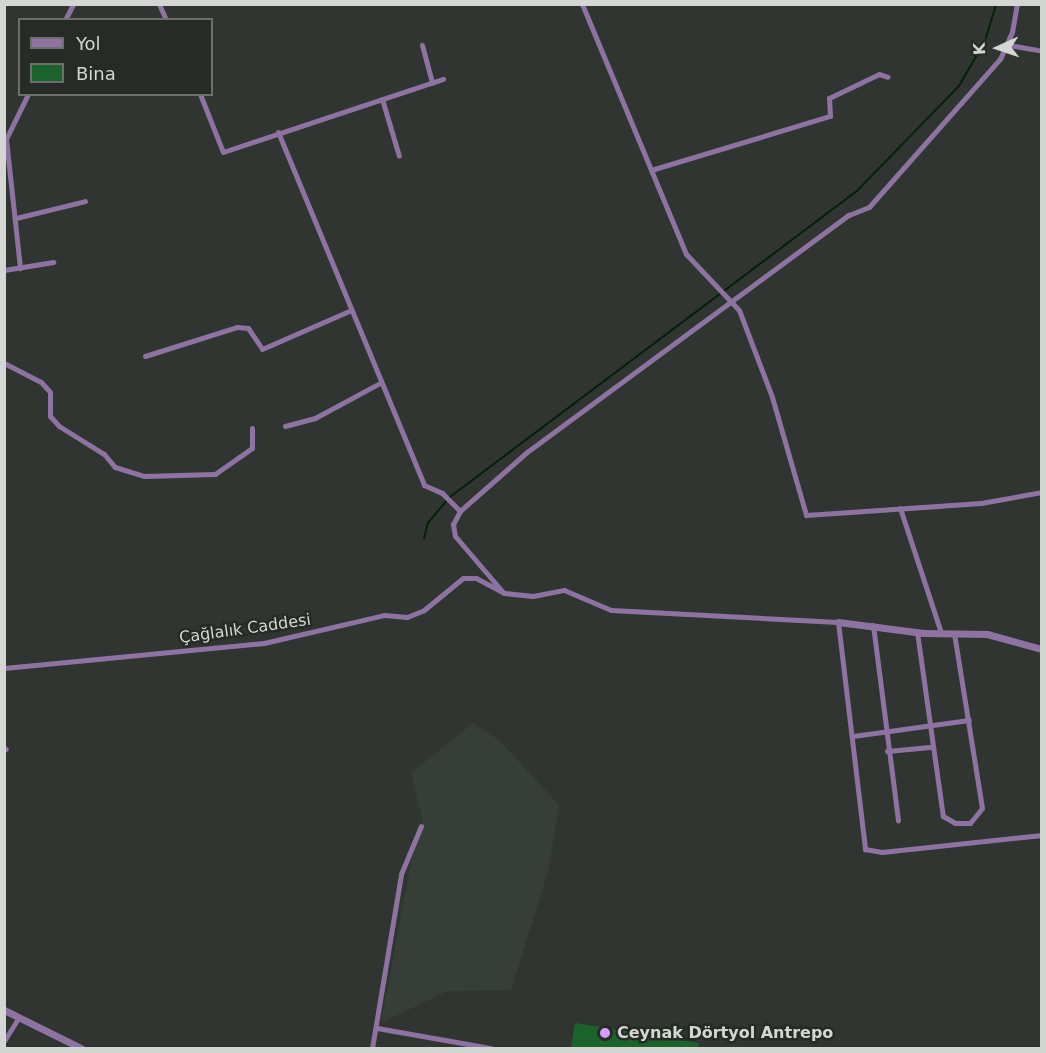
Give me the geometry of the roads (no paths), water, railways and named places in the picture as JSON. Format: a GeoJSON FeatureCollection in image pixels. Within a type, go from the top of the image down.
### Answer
{"type":"FeatureCollection","features":[{"type":"Feature","properties":{"kind":"street"},"geometry":{"type":"LineString","coordinates":[[66,18],[73,4]]}},
{"type":"Feature","properties":{"kind":"street"},"geometry":{"type":"LineString","coordinates":[[159,4],[165,18]]}},
{"type":"Feature","properties":{"kind":"street"},"geometry":{"type":"LineString","coordinates":[[582,4],[686,254],[733,302],[772,397],[806,515],[981,503],[1041,492]]}},
{"type":"Feature","properties":{"kind":"street"},"geometry":{"type":"LineString","coordinates":[[1017,4],[1008,45],[979,87],[869,207],[849,215],[527,452],[460,511],[453,524],[455,536],[504,592],[533,596],[564,590],[611,610],[677,610],[804,624],[838,622],[917,632],[987,634],[1041,649]]}},
{"type":"Feature","properties":{"kind":"street"},"geometry":{"type":"LineString","coordinates":[[422,45],[432,83]]}},
{"type":"Feature","properties":{"kind":"street"},"geometry":{"type":"LineString","coordinates":[[1008,45],[1041,51]]}},
{"type":"Feature","properties":{"kind":"street"},"geometry":{"type":"LineString","coordinates":[[651,170],[830,116],[829,98],[879,74],[888,77]]}},
{"type":"Feature","properties":{"kind":"street"},"geometry":{"type":"LineString","coordinates":[[201,96],[220,150],[443,79]]}},
{"type":"Feature","properties":{"kind":"street"},"geometry":{"type":"LineString","coordinates":[[20,268],[16,218],[5,140],[27,96]]}},
{"type":"Feature","properties":{"kind":"street"},"geometry":{"type":"LineString","coordinates":[[382,99],[399,156]]}},
{"type":"Feature","properties":{"kind":"street"},"geometry":{"type":"LineString","coordinates":[[278,132],[349,311],[424,485],[442,492],[460,511]]}},
{"type":"Feature","properties":{"kind":"street"},"geometry":{"type":"LineString","coordinates":[[16,218],[85,201]]}},
{"type":"Feature","properties":{"kind":"street"},"geometry":{"type":"LineString","coordinates":[[4,270],[53,262]]}},
{"type":"Feature","properties":{"kind":"street"},"geometry":{"type":"LineString","coordinates":[[145,356],[237,327],[248,328],[262,349],[349,311]]}},
{"type":"Feature","properties":{"kind":"street"},"geometry":{"type":"LineString","coordinates":[[4,363],[46,387],[50,416],[59,426],[105,454],[115,467],[144,476],[215,474],[252,448],[252,428]]}},
{"type":"Feature","properties":{"kind":"street"},"geometry":{"type":"LineString","coordinates":[[285,426],[315,418],[380,383]]}},
{"type":"Feature","properties":{"kind":"street"},"geometry":{"type":"LineString","coordinates":[[900,508],[941,633]]}},
{"type":"Feature","properties":{"kind":"street","name":"Çağlalık Caddesi"},"geometry":{"type":"LineString","coordinates":[[4,668],[264,644],[384,615],[407,617],[424,610],[463,578],[476,578],[504,592]]}},
{"type":"Feature","properties":{"kind":"street"},"geometry":{"type":"LineString","coordinates":[[838,622],[865,849],[872,853],[1041,835]]}},
{"type":"Feature","properties":{"kind":"street"},"geometry":{"type":"LineString","coordinates":[[873,625],[884,732],[898,820]]}},
{"type":"Feature","properties":{"kind":"street"},"geometry":{"type":"LineString","coordinates":[[917,632],[927,726],[943,816],[955,823],[978,819],[982,808],[954,633]]}},
{"type":"Feature","properties":{"kind":"street"},"geometry":{"type":"LineString","coordinates":[[853,735],[969,720]]}},
{"type":"Feature","properties":{"kind":"street"},"geometry":{"type":"LineString","coordinates":[[887,752],[930,747]]}},
{"type":"Feature","properties":{"kind":"street"},"geometry":{"type":"LineString","coordinates":[[372,1048],[401,874],[422,826]]}},
{"type":"Feature","properties":{"kind":"street"},"geometry":{"type":"LineString","coordinates":[[4,1010],[81,1048]]}},
{"type":"Feature","properties":{"kind":"street"},"geometry":{"type":"LineString","coordinates":[[4,1041],[19,1017]]}},
{"type":"Feature","properties":{"kind":"street"},"geometry":{"type":"LineString","coordinates":[[377,1028],[490,1048]]}},
{"type":"Feature","properties":{"kind":"waterway"},"geometry":{"type":"LineString","coordinates":[[450,497],[857,191],[959,86],[985,41],[996,4]]}},
{"type":"Feature","properties":{"kind":"waterway"},"geometry":{"type":"LineString","coordinates":[[424,539],[428,523],[447,500]]}},
{"type":"Feature","properties":{"kind":"place","name":"Ceynak Dörtyol Antrepo"},"geometry":{"type":"Point","coordinates":[605,1033]}}]}
